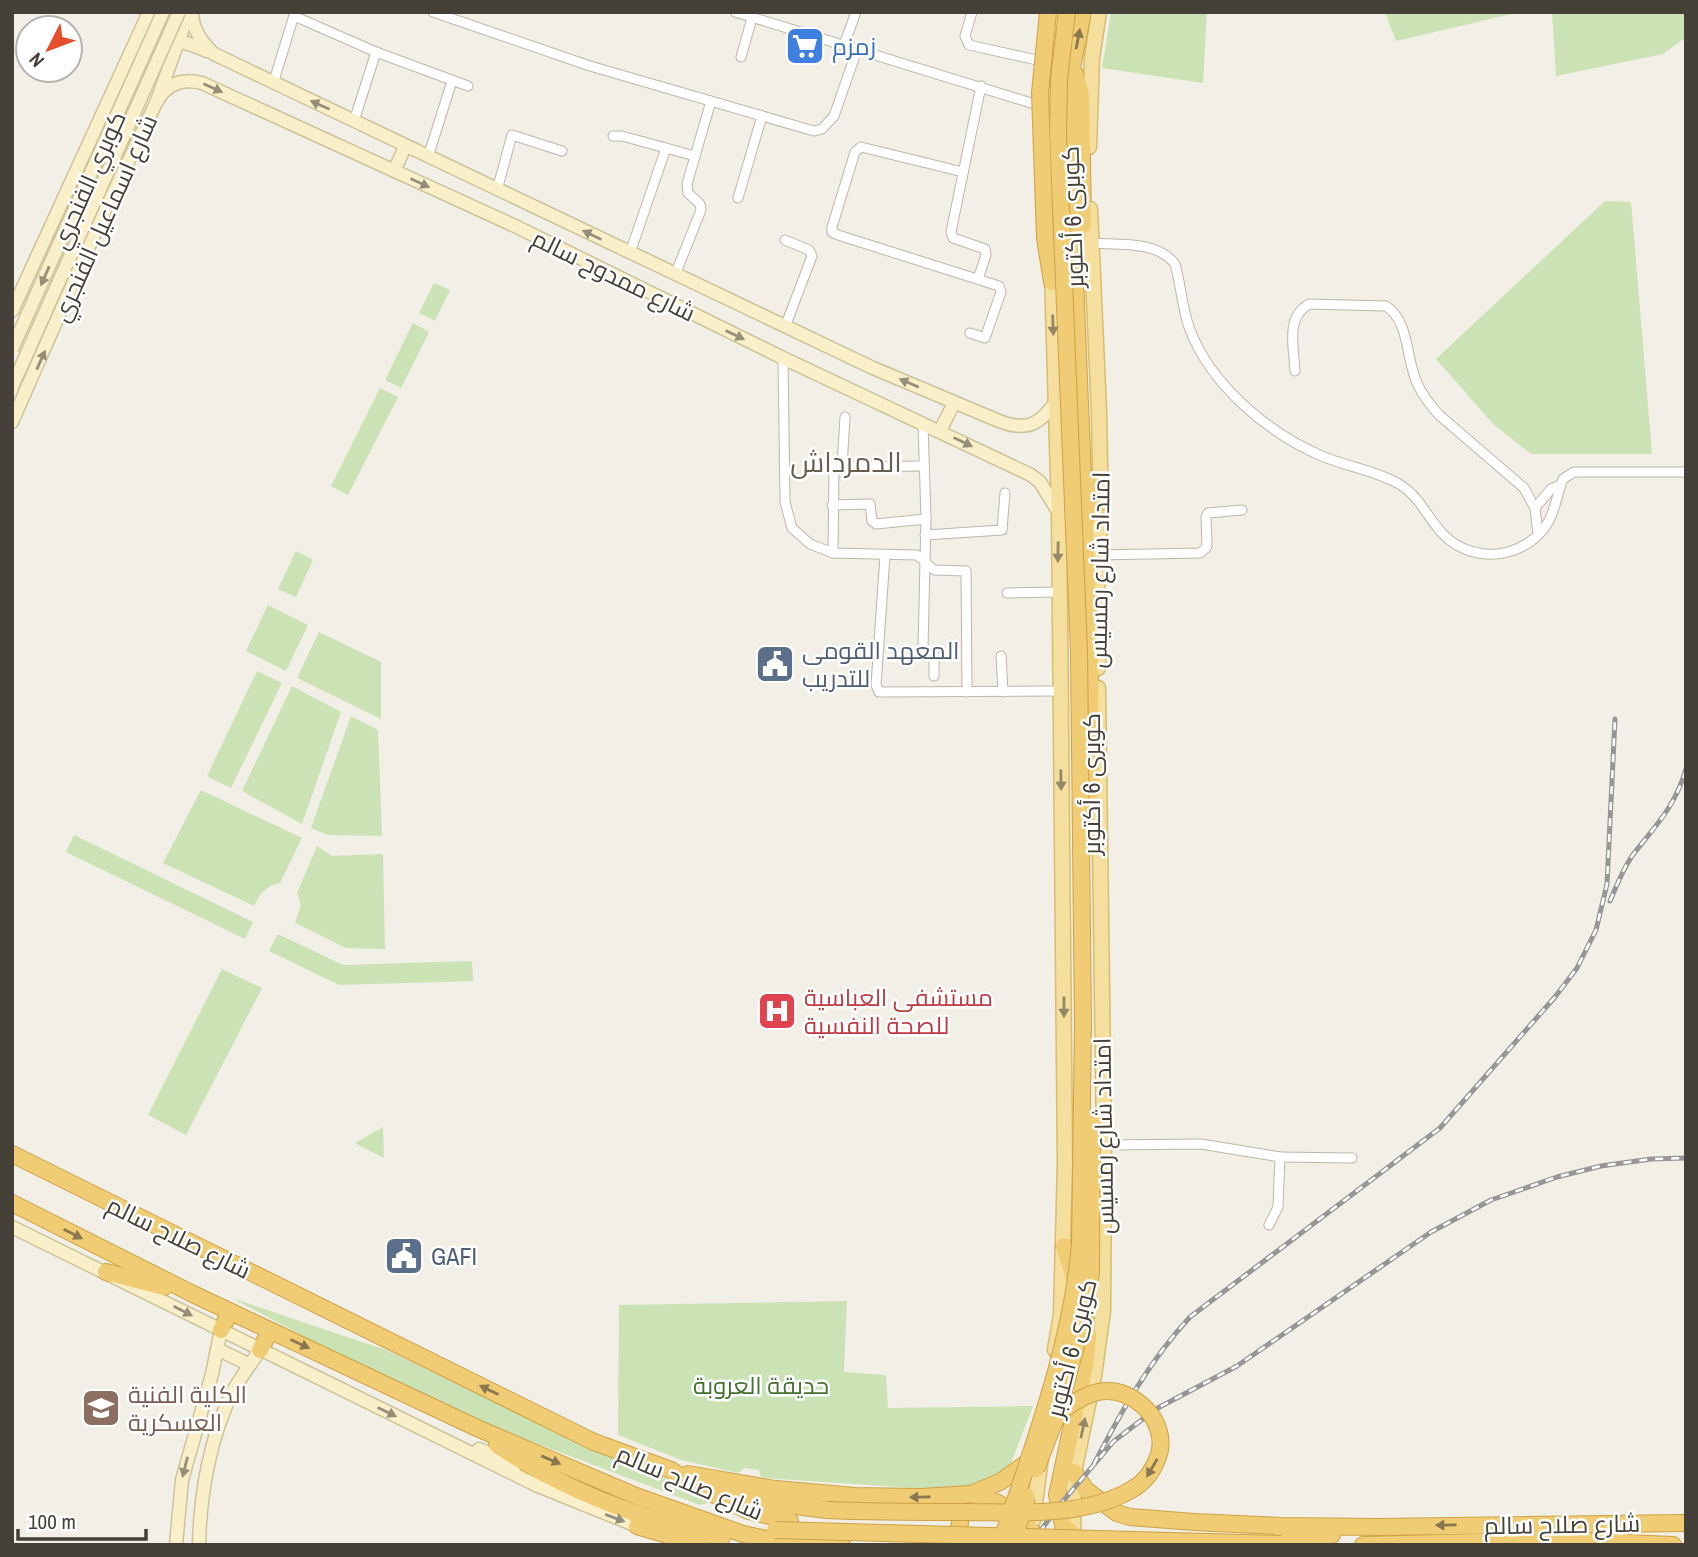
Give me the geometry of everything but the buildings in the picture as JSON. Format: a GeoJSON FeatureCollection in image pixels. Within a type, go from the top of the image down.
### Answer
{"type":"FeatureCollection","features":[{"type":"Feature","properties":{"kind":"highway"},"geometry":{"type":"LineString","coordinates":[[1048,12],[1040,106],[1045,238],[1052,282]]}},
{"type":"Feature","properties":{"kind":"highway","name":"كوبرى 6 أكتوبر"},"geometry":{"type":"LineString","coordinates":[[1000,1545],[1031,1451],[1068,1323],[1080,1244],[1083,1011],[1079,652],[1058,134],[1059,79],[1067,12]]}},
{"type":"Feature","properties":{"kind":"highway","name":"كوبرى 6 أكتوبر"},"geometry":{"type":"LineString","coordinates":[[1012,1545],[1057,1415],[1081,1328],[1091,1273],[1093,1243],[1090,653],[1070,158],[1072,68],[1083,12]]}},
{"type":"Feature","properties":{"kind":"highway"},"geometry":{"type":"LineString","coordinates":[[1072,68],[1081,95],[1083,266],[1093,495],[1101,514]]}},
{"type":"Feature","properties":{"kind":"highway","name":"شارع صلاح سالم"},"geometry":{"type":"LineString","coordinates":[[12,1154],[589,1439],[671,1471],[749,1511],[790,1521],[1286,1542]]}},
{"type":"Feature","properties":{"kind":"highway","name":"شارع صلاح سالم"},"geometry":{"type":"LineString","coordinates":[[12,1203],[230,1312],[477,1428],[636,1496],[692,1514],[706,1522],[775,1530],[1286,1542],[1357,1527],[1686,1522]]}},
{"type":"Feature","properties":{"kind":"highway"},"geometry":{"type":"LineString","coordinates":[[1063,1246],[1080,1295],[1088,1337],[1085,1365],[1057,1494],[1060,1517],[1077,1542]]}},
{"type":"Feature","properties":{"kind":"highway"},"geometry":{"type":"LineString","coordinates":[[106,1272],[193,1294]]}},
{"type":"Feature","properties":{"kind":"highway"},"geometry":{"type":"LineString","coordinates":[[221,1330],[230,1312]]}},
{"type":"Feature","properties":{"kind":"highway"},"geometry":{"type":"LineString","coordinates":[[260,1350],[270,1331]]}},
{"type":"Feature","properties":{"kind":"highway"},"geometry":{"type":"LineString","coordinates":[[692,1484],[760,1500],[827,1510],[994,1512],[1074,1509],[1112,1499],[1130,1490],[1145,1479],[1155,1464],[1160,1445],[1155,1421],[1142,1405],[1128,1395],[1108,1390],[1088,1394],[1057,1415]]}},
{"type":"Feature","properties":{"kind":"highway"},"geometry":{"type":"LineString","coordinates":[[477,1428],[505,1450],[545,1474],[579,1489],[667,1523],[760,1545]]}},
{"type":"Feature","properties":{"kind":"highway"},"geometry":{"type":"LineString","coordinates":[[964,1495],[1000,1482],[1042,1451]]}},
{"type":"Feature","properties":{"kind":"highway"},"geometry":{"type":"LineString","coordinates":[[671,1471],[731,1483],[800,1492],[888,1497],[964,1495],[998,1503],[1022,1519],[1033,1537],[1043,1545]]}},
{"type":"Feature","properties":{"kind":"highway"},"geometry":{"type":"LineString","coordinates":[[1074,1472],[1079,1482],[1103,1504],[1130,1517],[1280,1526],[1357,1527]]}},
{"type":"Feature","properties":{"kind":"highway"},"geometry":{"type":"LineString","coordinates":[[952,1545],[959,1531],[964,1495]]}},
{"type":"Feature","properties":{"kind":"highway"},"geometry":{"type":"LineString","coordinates":[[1126,1545],[1122,1532],[1124,1523],[1130,1517]]}},
{"type":"Feature","properties":{"kind":"highway"},"geometry":{"type":"LineString","coordinates":[[706,1522],[761,1538],[842,1545]]}},
{"type":"Feature","properties":{"kind":"highway"},"geometry":{"type":"LineString","coordinates":[[637,1526],[702,1545]]}},
{"type":"Feature","properties":{"kind":"highway","name":"شارع صلاح سالم"},"geometry":{"type":"LineString","coordinates":[[1363,1545],[1559,1540],[1673,1545]]}},
{"type":"Feature","properties":{"kind":"main road","name":"شارع اسماعيل الفنجري"},"geometry":{"type":"LineString","coordinates":[[12,310],[149,12]]}},
{"type":"Feature","properties":{"kind":"main road","name":"كوبري الفنجري"},"geometry":{"type":"LineString","coordinates":[[12,349],[163,12]]}},
{"type":"Feature","properties":{"kind":"main road","name":"كوبري الفنجري"},"geometry":{"type":"LineString","coordinates":[[12,387],[179,12]]}},
{"type":"Feature","properties":{"kind":"main road","name":"شارع اسماعيل الفنجري"},"geometry":{"type":"LineString","coordinates":[[12,422],[112,194],[156,103],[190,12]]}},
{"type":"Feature","properties":{"kind":"main road","name":"شارع ممدوح سالم"},"geometry":{"type":"LineString","coordinates":[[190,12],[199,38],[214,54],[785,327],[954,403],[1005,424],[1023,426],[1045,417],[1056,401]]}},
{"type":"Feature","properties":{"kind":"main road","name":"امتداد شارع رمسيس"},"geometry":{"type":"LineString","coordinates":[[1033,1537],[1046,1400],[1060,1315],[1063,1246],[1059,513],[1048,108],[1056,12]]}},
{"type":"Feature","properties":{"kind":"main road","name":"امتداد شارع رمسيس"},"geometry":{"type":"LineString","coordinates":[[1077,1542],[1074,1472],[1104,1311],[1097,555],[1101,514],[1099,411],[1090,243],[1090,86],[1099,12]]}},
{"type":"Feature","properties":{"kind":"main road"},"geometry":{"type":"LineString","coordinates":[[119,75],[147,47],[162,40],[180,39],[214,54]]}},
{"type":"Feature","properties":{"kind":"main road","name":"شارع ممدوح سالم"},"geometry":{"type":"LineString","coordinates":[[156,103],[162,93],[180,81],[202,83],[515,226],[783,358],[1031,475],[1040,482],[1059,513]]}},
{"type":"Feature","properties":{"kind":"main road"},"geometry":{"type":"LineString","coordinates":[[394,172],[405,147]]}},
{"type":"Feature","properties":{"kind":"main road"},"geometry":{"type":"LineString","coordinates":[[86,150],[101,166],[115,170],[124,169]]}},
{"type":"Feature","properties":{"kind":"main road"},"geometry":{"type":"LineString","coordinates":[[74,176],[96,179],[112,194]]}},
{"type":"Feature","properties":{"kind":"main road"},"geometry":{"type":"LineString","coordinates":[[515,226],[524,202]]}},
{"type":"Feature","properties":{"kind":"main road"},"geometry":{"type":"LineString","coordinates":[[940,431],[954,403]]}},
{"type":"Feature","properties":{"kind":"main road"},"geometry":{"type":"LineString","coordinates":[[1063,873],[1075,886],[1093,887],[1100,882]]}},
{"type":"Feature","properties":{"kind":"main road"},"geometry":{"type":"LineString","coordinates":[[1064,1083],[1072,1069],[1078,1064],[1085,1064],[1095,1070],[1103,1086]]}},
{"type":"Feature","properties":{"kind":"main road"},"geometry":{"type":"LineString","coordinates":[[12,1227],[554,1493],[637,1526]]}},
{"type":"Feature","properties":{"kind":"main road"},"geometry":{"type":"LineString","coordinates":[[176,1545],[182,1480],[212,1374],[221,1330]]}},
{"type":"Feature","properties":{"kind":"main road"},"geometry":{"type":"LineString","coordinates":[[217,1349],[250,1365]]}},
{"type":"Feature","properties":{"kind":"main road"},"geometry":{"type":"LineString","coordinates":[[200,1545],[203,1499],[215,1444],[230,1399],[260,1350]]}},
{"type":"Feature","properties":{"kind":"main road"},"geometry":{"type":"LineString","coordinates":[[442,1439],[464,1443],[545,1474]]}},
{"type":"Feature","properties":{"kind":"street"},"geometry":{"type":"LineString","coordinates":[[433,12],[590,66],[814,131],[822,129],[834,116],[857,50]]}},
{"type":"Feature","properties":{"kind":"street"},"geometry":{"type":"LineString","coordinates":[[735,12],[1048,108]]}},
{"type":"Feature","properties":{"kind":"street"},"geometry":{"type":"LineString","coordinates":[[844,45],[856,12]]}},
{"type":"Feature","properties":{"kind":"street"},"geometry":{"type":"LineString","coordinates":[[972,12],[965,36],[969,45],[1051,63]]}},
{"type":"Feature","properties":{"kind":"street"},"geometry":{"type":"LineString","coordinates":[[273,84],[294,14],[376,52],[468,86]]}},
{"type":"Feature","properties":{"kind":"street"},"geometry":{"type":"LineString","coordinates":[[741,57],[752,18]]}},
{"type":"Feature","properties":{"kind":"street"},"geometry":{"type":"LineString","coordinates":[[354,121],[376,52]]}},
{"type":"Feature","properties":{"kind":"street"},"geometry":{"type":"LineString","coordinates":[[428,157],[452,81]]}},
{"type":"Feature","properties":{"kind":"street"},"geometry":{"type":"LineString","coordinates":[[978,279],[986,255],[985,250],[951,235],[981,86]]}},
{"type":"Feature","properties":{"kind":"street"},"geometry":{"type":"LineString","coordinates":[[675,275],[701,210],[700,204],[687,189],[711,101]]}},
{"type":"Feature","properties":{"kind":"street"},"geometry":{"type":"LineString","coordinates":[[738,198],[762,117]]}},
{"type":"Feature","properties":{"kind":"street"},"geometry":{"type":"LineString","coordinates":[[497,190],[512,135],[562,151]]}},
{"type":"Feature","properties":{"kind":"street"},"geometry":{"type":"LineString","coordinates":[[613,136],[622,136],[695,156]]}},
{"type":"Feature","properties":{"kind":"street"},"geometry":{"type":"LineString","coordinates":[[963,172],[861,147],[855,152],[832,232],[999,286],[1001,292],[985,338],[970,333]]}},
{"type":"Feature","properties":{"kind":"street"},"geometry":{"type":"LineString","coordinates":[[630,253],[666,148]]}},
{"type":"Feature","properties":{"kind":"street"},"geometry":{"type":"LineString","coordinates":[[785,240],[806,248],[812,256],[785,327]]}},
{"type":"Feature","properties":{"kind":"street"},"geometry":{"type":"LineString","coordinates":[[1090,243],[1149,248],[1160,250],[1169,256],[1175,264],[1189,329],[1198,346],[1217,376],[1253,414],[1273,430],[1323,457],[1398,483],[1416,498],[1443,535],[1472,552],[1504,553],[1525,545],[1538,534],[1553,513],[1563,479],[1574,472],[1686,472]]}},
{"type":"Feature","properties":{"kind":"street"},"geometry":{"type":"LineString","coordinates":[[1295,371],[1292,326],[1296,315],[1304,307],[1309,304],[1386,306],[1391,309],[1401,324],[1413,372],[1427,402],[1524,488],[1535,508],[1538,534]]}},
{"type":"Feature","properties":{"kind":"street"},"geometry":{"type":"LineString","coordinates":[[783,358],[787,517],[792,528],[819,549],[833,553],[917,555],[934,570],[967,572],[967,692]]}},
{"type":"Feature","properties":{"kind":"street"},"geometry":{"type":"LineString","coordinates":[[842,466],[845,416]]}},
{"type":"Feature","properties":{"kind":"street"},"geometry":{"type":"LineString","coordinates":[[923,423],[926,519],[923,647],[926,652],[934,654],[934,676]]}},
{"type":"Feature","properties":{"kind":"street"},"geometry":{"type":"LineString","coordinates":[[833,553],[834,467],[924,466]]}},
{"type":"Feature","properties":{"kind":"street"},"geometry":{"type":"LineString","coordinates":[[1535,508],[1551,489],[1560,485]]}},
{"type":"Feature","properties":{"kind":"street"},"geometry":{"type":"LineString","coordinates":[[925,535],[1001,530],[1004,527],[1004,493]]}},
{"type":"Feature","properties":{"kind":"street"},"geometry":{"type":"LineString","coordinates":[[832,505],[870,504],[872,521],[876,524],[926,519]]}},
{"type":"Feature","properties":{"kind":"street"},"geometry":{"type":"LineString","coordinates":[[1097,555],[1200,553],[1207,544],[1208,513],[1242,510]]}},
{"type":"Feature","properties":{"kind":"street"},"geometry":{"type":"LineString","coordinates":[[885,555],[877,689],[882,693],[1060,691]]}},
{"type":"Feature","properties":{"kind":"street"},"geometry":{"type":"LineString","coordinates":[[1007,593],[1058,592]]}},
{"type":"Feature","properties":{"kind":"street"},"geometry":{"type":"LineString","coordinates":[[1001,656],[1003,692]]}},
{"type":"Feature","properties":{"kind":"street"},"geometry":{"type":"LineString","coordinates":[[1104,1145],[1201,1144],[1280,1157],[1352,1158]]}},
{"type":"Feature","properties":{"kind":"street"},"geometry":{"type":"LineString","coordinates":[[1269,1224],[1278,1207],[1280,1157]]}},
{"type":"Feature","properties":{"kind":"green space"},"geometry":{"type":"Polygon","coordinates":[[[1111,12],[1207,12],[1203,83],[1102,68],[1111,12]]]}},
{"type":"Feature","properties":{"kind":"green space"},"geometry":{"type":"Polygon","coordinates":[[[1385,12],[1520,12],[1396,41],[1385,12]]]}},
{"type":"Feature","properties":{"kind":"green space"},"geometry":{"type":"Polygon","coordinates":[[[1552,12],[1686,12],[1686,37],[1663,54],[1556,76],[1552,12]]]}},
{"type":"Feature","properties":{"kind":"green space"},"geometry":{"type":"Polygon","coordinates":[[[1605,201],[1631,202],[1652,454],[1531,454],[1494,425],[1436,359],[1605,201]]]}},
{"type":"Feature","properties":{"kind":"green space"},"geometry":{"type":"Polygon","coordinates":[[[434,283],[450,290],[435,321],[419,313],[434,283]]]}},
{"type":"Feature","properties":{"kind":"green space"},"geometry":{"type":"Polygon","coordinates":[[[413,323],[429,332],[401,388],[385,380],[413,323]]]}},
{"type":"Feature","properties":{"kind":"green space"},"geometry":{"type":"Polygon","coordinates":[[[380,388],[398,397],[348,495],[331,486],[380,388]]]}},
{"type":"Feature","properties":{"kind":"green space"},"geometry":{"type":"Polygon","coordinates":[[[296,551],[313,560],[296,597],[278,589],[296,551]]]}},
{"type":"Feature","properties":{"kind":"green space"},"geometry":{"type":"Polygon","coordinates":[[[268,605],[308,625],[286,671],[246,651],[268,605]]]}},
{"type":"Feature","properties":{"kind":"green space"},"geometry":{"type":"Polygon","coordinates":[[[319,632],[381,662],[381,719],[297,678],[319,632]]]}},
{"type":"Feature","properties":{"kind":"green space"},"geometry":{"type":"Polygon","coordinates":[[[257,671],[282,683],[231,788],[207,776],[257,671]]]}},
{"type":"Feature","properties":{"kind":"green space"},"geometry":{"type":"Polygon","coordinates":[[[292,686],[341,712],[302,824],[242,791],[292,686]]]}},
{"type":"Feature","properties":{"kind":"green space"},"geometry":{"type":"Polygon","coordinates":[[[351,716],[378,730],[382,836],[327,835],[311,828],[351,716]]]}},
{"type":"Feature","properties":{"kind":"green space"},"geometry":{"type":"Polygon","coordinates":[[[201,790],[302,838],[280,883],[264,891],[254,906],[163,863],[201,790]]]}},
{"type":"Feature","properties":{"kind":"green space"},"geometry":{"type":"Polygon","coordinates":[[[74,835],[253,922],[245,939],[66,852],[74,835]]]}},
{"type":"Feature","properties":{"kind":"green space"},"geometry":{"type":"Polygon","coordinates":[[[317,846],[332,856],[383,854],[385,949],[346,948],[295,923],[301,905],[297,893],[317,846]]]}},
{"type":"Feature","properties":{"kind":"green space"},"geometry":{"type":"Polygon","coordinates":[[[278,934],[343,965],[472,961],[473,981],[339,985],[269,951],[278,934]]]}},
{"type":"Feature","properties":{"kind":"green space"},"geometry":{"type":"Polygon","coordinates":[[[222,969],[262,988],[186,1135],[148,1115],[222,969]]]}},
{"type":"Feature","properties":{"kind":"green space"},"geometry":{"type":"Polygon","coordinates":[[[383,1127],[384,1158],[355,1143],[383,1127]]]}},
{"type":"Feature","properties":{"kind":"green space"},"geometry":{"type":"Polygon","coordinates":[[[232,1298],[386,1350],[572,1438],[710,1498],[710,1502],[700,1505],[485,1424],[307,1338],[232,1298]]]}},
{"type":"Feature","properties":{"kind":"green space","name":"حديقة العروبة"},"geometry":{"type":"Polygon","coordinates":[[[847,1301],[844,1372],[886,1375],[888,1408],[1033,1406],[1011,1463],[982,1485],[941,1490],[764,1478],[759,1470],[745,1468],[738,1473],[681,1460],[618,1435],[619,1305],[847,1301]]]}},
{"type":"Feature","properties":{"kind":"railway"},"geometry":{"type":"LineString","coordinates":[[1094,1464],[1137,1387],[1190,1317],[1440,1128],[1555,997],[1577,968],[1596,930],[1607,884],[1615,719]]}},
{"type":"Feature","properties":{"kind":"railway"},"geometry":{"type":"LineString","coordinates":[[1610,901],[1631,857],[1671,804],[1686,769]]}},
{"type":"Feature","properties":{"kind":"railway"},"geometry":{"type":"LineString","coordinates":[[1030,1545],[1114,1441],[1156,1409],[1237,1366],[1431,1232],[1491,1200],[1557,1177],[1601,1166],[1651,1159],[1686,1158]]}},
{"type":"Feature","properties":{"kind":"place","name":"زمزم"},"geometry":{"type":"Point","coordinates":[805,46]}},
{"type":"Feature","properties":{"kind":"place","name":"المعهد القومى للتدريب"},"geometry":{"type":"Point","coordinates":[775,664]}},
{"type":"Feature","properties":{"kind":"place","name":"مستشفى العباسية للصحة النفسية"},"geometry":{"type":"Point","coordinates":[777,1011]}},
{"type":"Feature","properties":{"kind":"place","name":"GAFI"},"geometry":{"type":"Point","coordinates":[404,1256]}},
{"type":"Feature","properties":{"kind":"place","name":"الكلية الفنية العسكرية"},"geometry":{"type":"Point","coordinates":[101,1408]}},
{"type":"Feature","properties":{"kind":"district","name":"الدمرداش"},"geometry":{"type":"Point","coordinates":[846,462]}}]}
